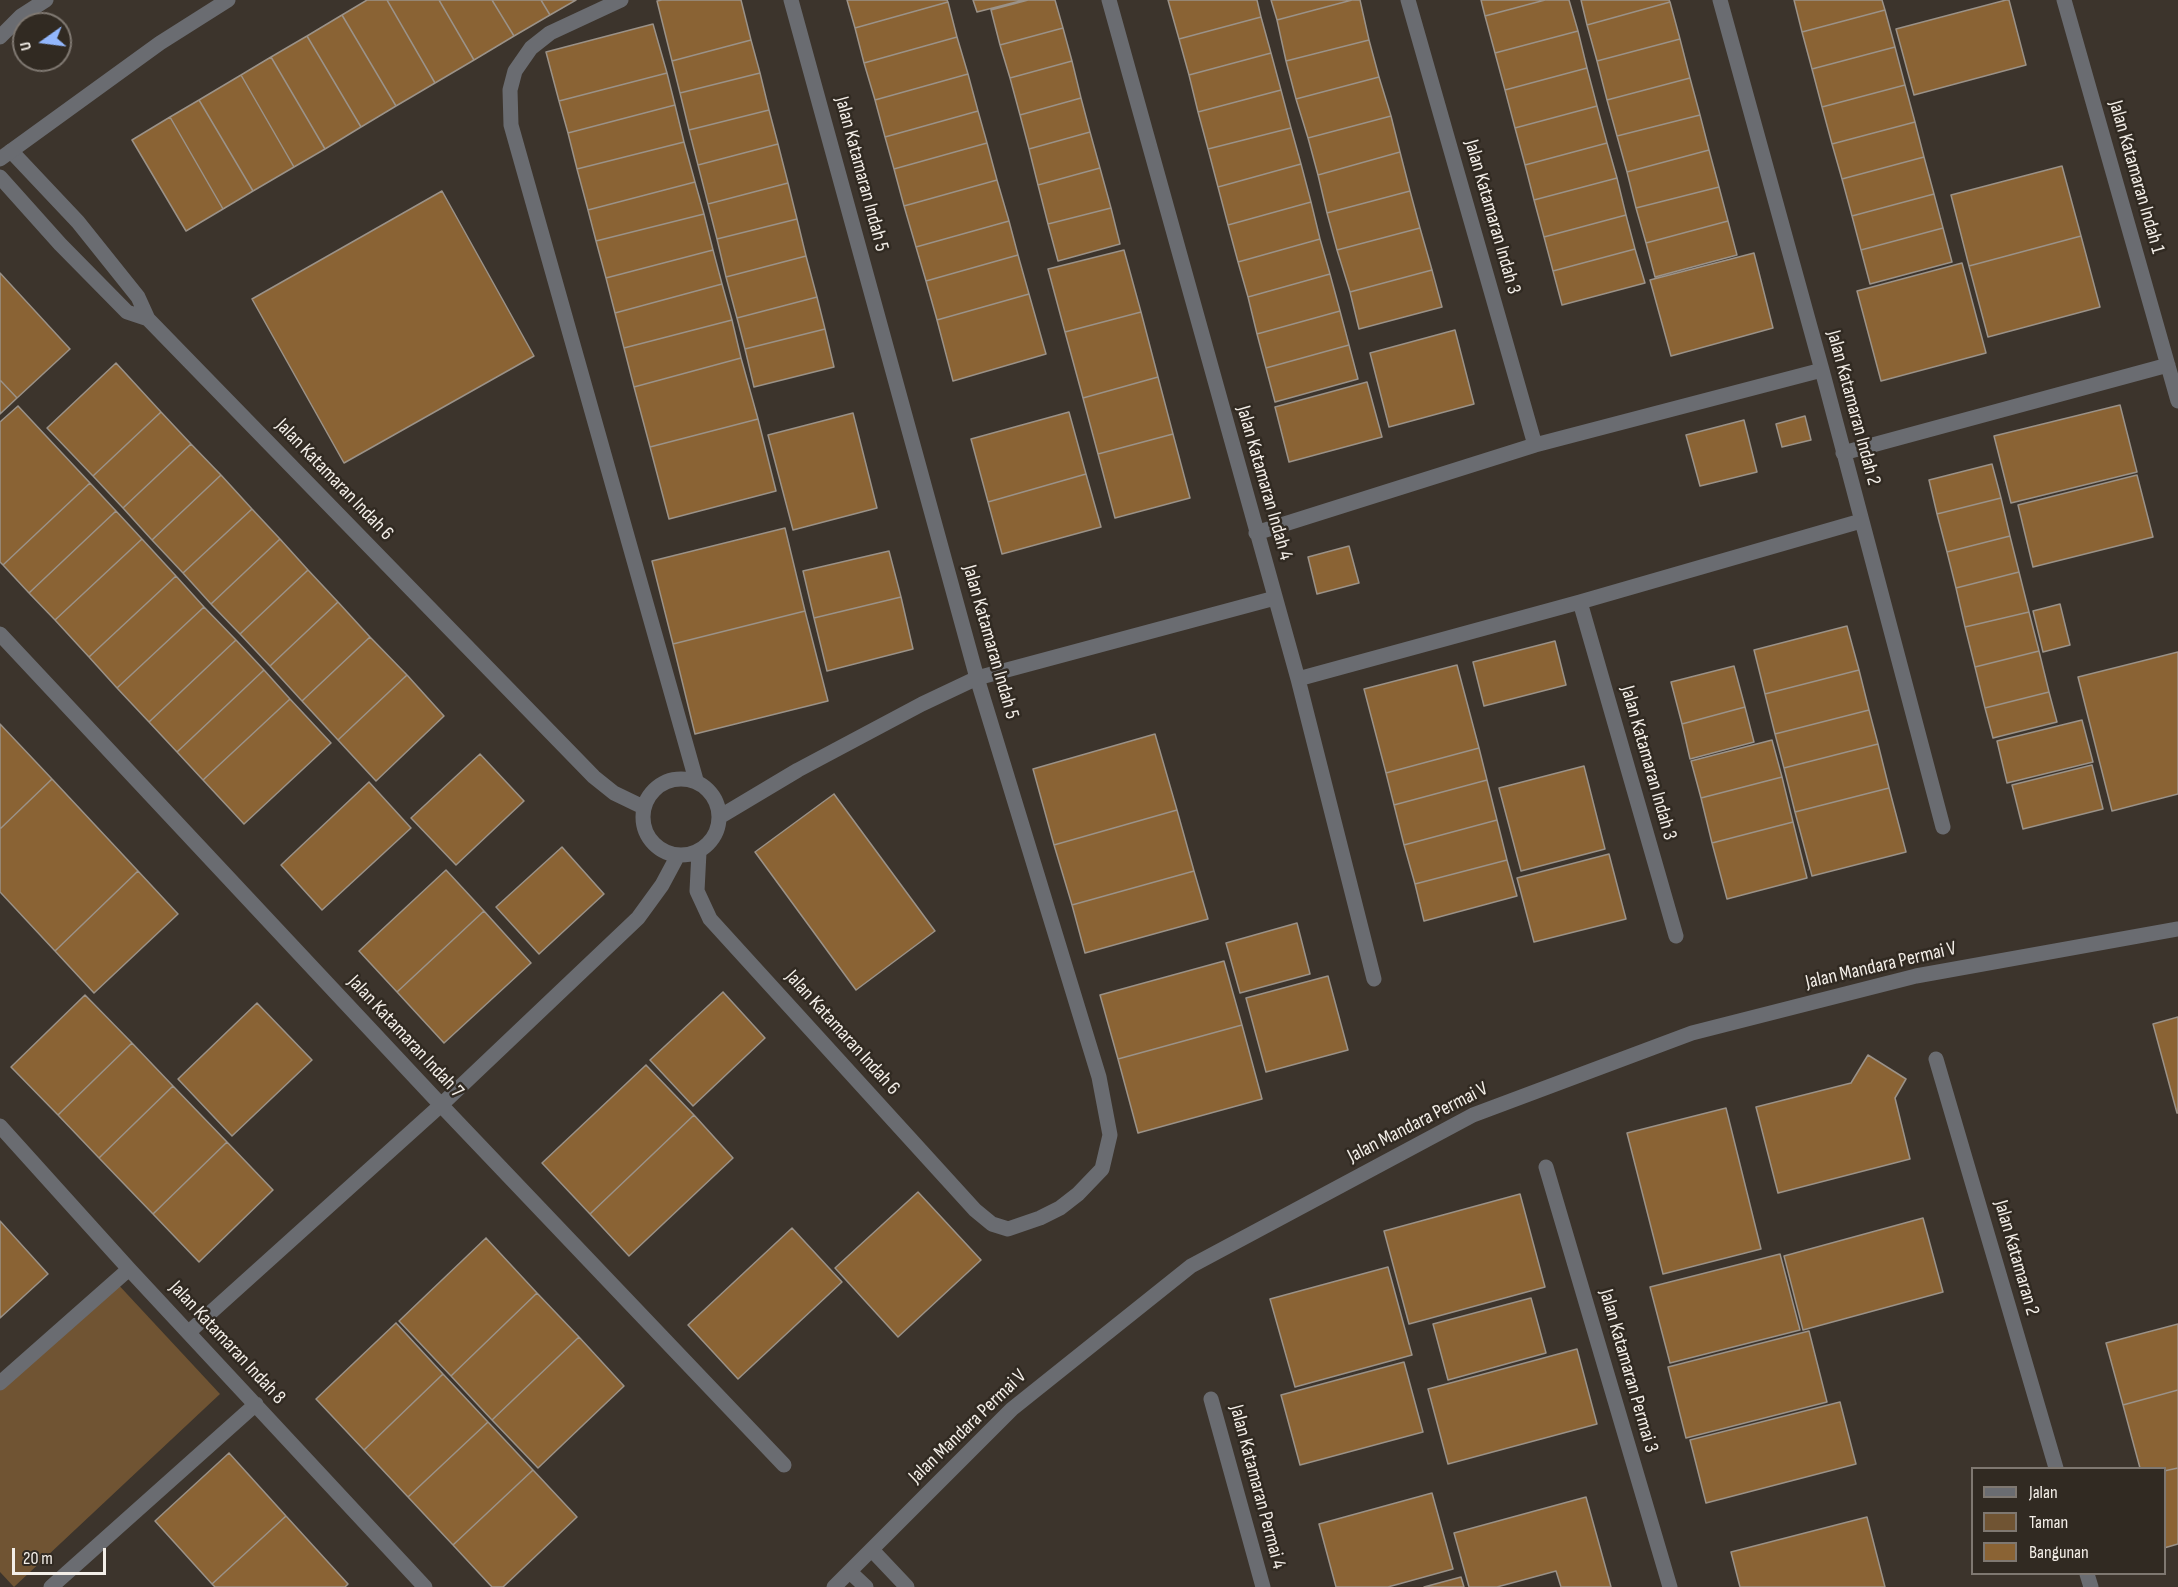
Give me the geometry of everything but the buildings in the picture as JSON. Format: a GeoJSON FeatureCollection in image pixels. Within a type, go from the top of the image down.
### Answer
{"type":"FeatureCollection","features":[{"type":"Feature","properties":{"kind":"street"},"geometry":{"type":"LineString","coordinates":[[0,37],[21,16],[46,0]]}},
{"type":"Feature","properties":{"kind":"street"},"geometry":{"type":"LineString","coordinates":[[148,319],[138,297],[78,222],[6,155],[160,43],[228,0]]}},
{"type":"Feature","properties":{"kind":"street"},"geometry":{"type":"LineString","coordinates":[[621,0],[550,33],[531,48],[515,71],[510,90],[511,125],[696,780],[713,795],[721,816],[715,837],[699,852],[677,857],[657,848],[644,830],[643,807],[654,788],[674,778],[696,780]]}},
{"type":"Feature","properties":{"kind":"street","name":"Jalan Katamaran Indah 5"},"geometry":{"type":"LineString","coordinates":[[792,0],[977,678],[1099,1077],[1110,1135],[1102,1169],[1078,1194],[1060,1208],[1008,1229],[992,1224]]}},
{"type":"Feature","properties":{"kind":"street","name":"Jalan Katamaran Indah 4"},"geometry":{"type":"LineString","coordinates":[[1109,0],[1298,679],[1374,979]]}},
{"type":"Feature","properties":{"kind":"street","name":"Jalan Katamaran Indah 3"},"geometry":{"type":"LineString","coordinates":[[1408,0],[1535,445]]}},
{"type":"Feature","properties":{"kind":"street","name":"Jalan Katamaran Indah 2"},"geometry":{"type":"LineString","coordinates":[[1719,0],[1822,370],[1943,827]]}},
{"type":"Feature","properties":{"kind":"street","name":"Jalan Katamaran Indah 1"},"geometry":{"type":"LineString","coordinates":[[2064,0],[2178,401]]}},
{"type":"Feature","properties":{"kind":"street","name":"Jalan Katamaran Indah 6"},"geometry":{"type":"LineString","coordinates":[[0,177],[60,244],[127,312],[148,319],[594,777],[614,793],[643,807]]}},
{"type":"Feature","properties":{"kind":"street"},"geometry":{"type":"LineString","coordinates":[[1843,453],[2168,365]]}},
{"type":"Feature","properties":{"kind":"street"},"geometry":{"type":"LineString","coordinates":[[1256,533],[1535,445],[1822,370]]}},
{"type":"Feature","properties":{"kind":"street"},"geometry":{"type":"LineString","coordinates":[[1298,679],[1580,602],[1861,521]]}},
{"type":"Feature","properties":{"kind":"street"},"geometry":{"type":"LineString","coordinates":[[721,816],[819,759],[922,704],[977,678],[1275,598]]}},
{"type":"Feature","properties":{"kind":"street","name":"Jalan Katamaran Indah 3"},"geometry":{"type":"LineString","coordinates":[[1580,602],[1676,936]]}},
{"type":"Feature","properties":{"kind":"street","name":"Jalan Katamaran Indah 7"},"geometry":{"type":"LineString","coordinates":[[0,634],[441,1105],[784,1465]]}},
{"type":"Feature","properties":{"kind":"street","name":"Jalan Katamaran Indah 6"},"geometry":{"type":"LineString","coordinates":[[699,852],[697,891],[710,919],[975,1210],[992,1224]]}},
{"type":"Feature","properties":{"kind":"street"},"geometry":{"type":"LineString","coordinates":[[189,1332],[441,1105],[638,918],[662,885],[677,857]]}},
{"type":"Feature","properties":{"kind":"street","name":"Jalan Mandara Permai V"},"geometry":{"type":"LineString","coordinates":[[834,1587],[1012,1409],[1191,1266],[1473,1114],[1692,1033],[1916,976],[2178,929]]}},
{"type":"Feature","properties":{"kind":"street","name":"Jalan Katamaran 2"},"geometry":{"type":"LineString","coordinates":[[1936,1059],[2056,1467]]}},
{"type":"Feature","properties":{"kind":"street","name":"Jalan Katamaran Indah 8"},"geometry":{"type":"LineString","coordinates":[[0,1126],[129,1269],[425,1587]]}},
{"type":"Feature","properties":{"kind":"street","name":"Jalan Katamaran Permai 3"},"geometry":{"type":"LineString","coordinates":[[1546,1167],[1670,1587]]}},
{"type":"Feature","properties":{"kind":"street"},"geometry":{"type":"LineString","coordinates":[[0,1383],[129,1269]]}},
{"type":"Feature","properties":{"kind":"street","name":"Jalan Katamaran Permai 4"},"geometry":{"type":"LineString","coordinates":[[1211,1399],[1263,1587]]}},
{"type":"Feature","properties":{"kind":"street"},"geometry":{"type":"LineString","coordinates":[[51,1587],[256,1404]]}},
{"type":"Feature","properties":{"kind":"street"},"geometry":{"type":"LineString","coordinates":[[872,1550],[908,1587]]}},
{"type":"Feature","properties":{"kind":"street"},"geometry":{"type":"LineString","coordinates":[[850,1572],[866,1587]]}},
{"type":"Feature","properties":{"kind":"green space"},"geometry":{"type":"Polygon","coordinates":[[[114,1280],[220,1394],[14,1587],[0,1572],[0,1386],[114,1280]]]}}]}
